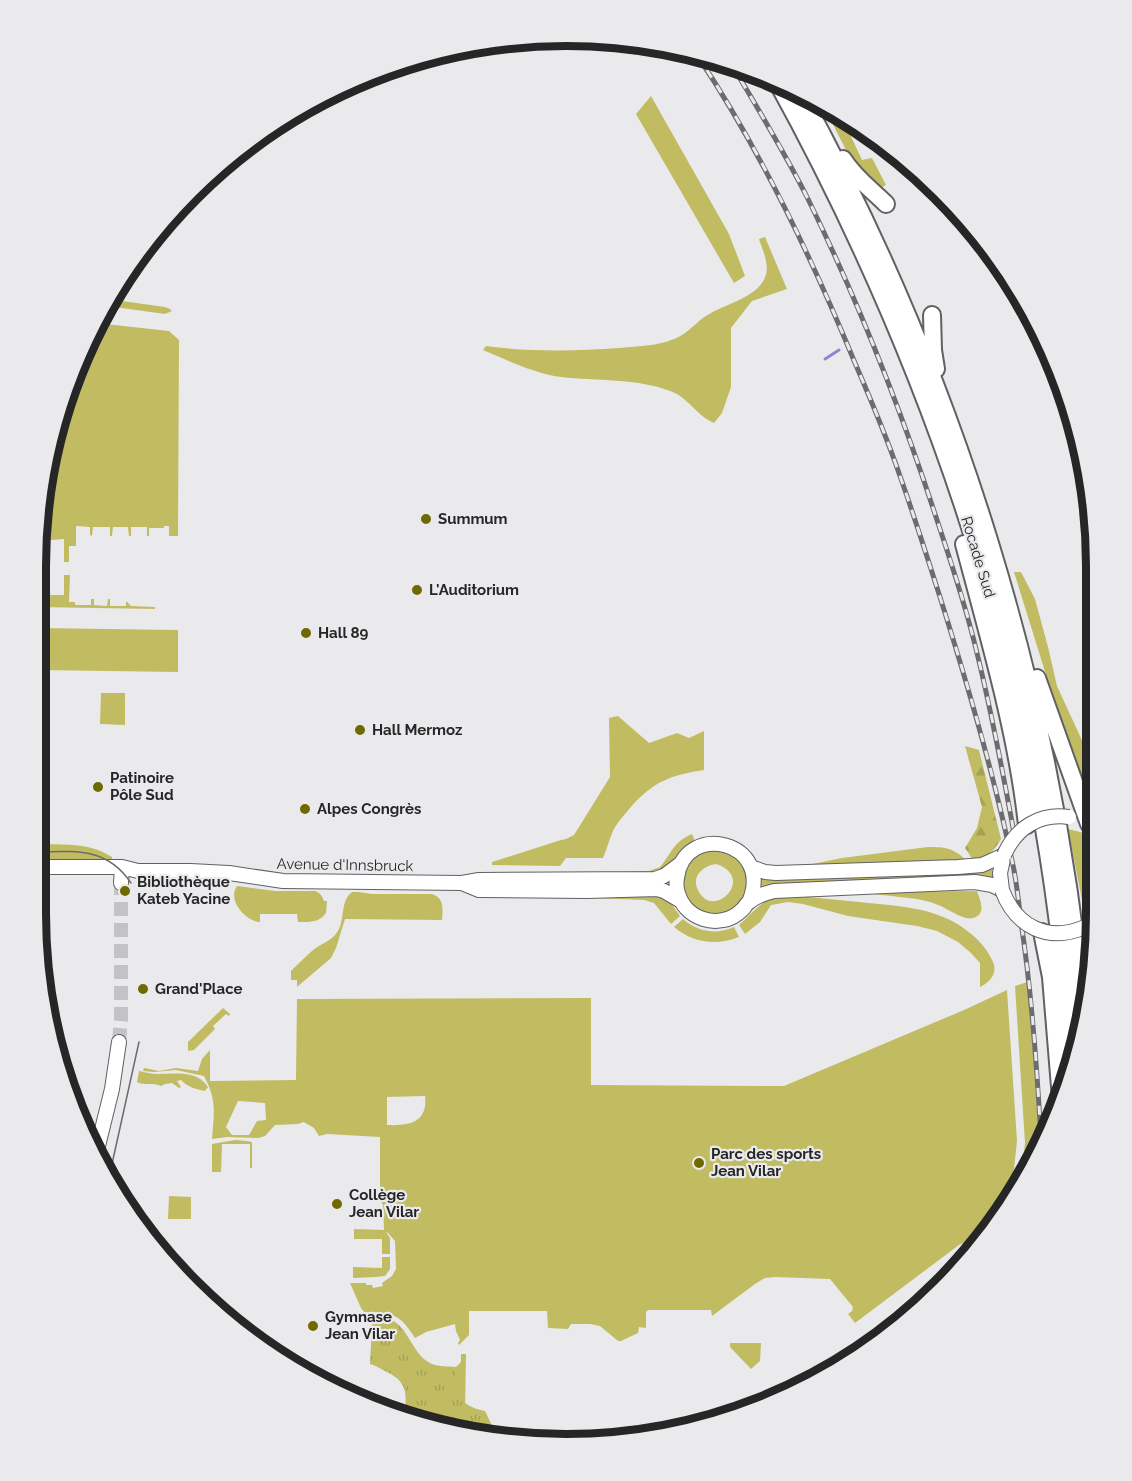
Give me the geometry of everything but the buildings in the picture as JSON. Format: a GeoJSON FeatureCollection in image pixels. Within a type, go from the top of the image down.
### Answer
{"type":"FeatureCollection","features":[{"type":"Feature","properties":{"kind":"highway","name":"Rocade Sud"},"geometry":{"type":"LineString","coordinates":[[784,94],[817,158],[933,400],[952,473],[976,545],[1003,641],[1021,714],[1052,879],[1070,1042]]}},
{"type":"Feature","properties":{"kind":"highway","name":"Rocade Sud"},"geometry":{"type":"LineString","coordinates":[[807,106],[835,159],[901,303],[933,400],[992,548],[1022,653],[1042,742],[1058,823],[1080,987]]}},
{"type":"Feature","properties":{"kind":"highway"},"geometry":{"type":"LineString","coordinates":[[813,109],[852,172],[886,204]]}},
{"type":"Feature","properties":{"kind":"highway"},"geometry":{"type":"LineString","coordinates":[[932,315],[933,400],[996,664],[1019,770],[1027,825]]}},
{"type":"Feature","properties":{"kind":"highway"},"geometry":{"type":"LineString","coordinates":[[992,548],[1086,814]]}},
{"type":"Feature","properties":{"kind":"highway"},"geometry":{"type":"LineString","coordinates":[[1042,932],[1049,962],[1059,1078]]}},
{"type":"Feature","properties":{"kind":"main road"},"geometry":{"type":"LineString","coordinates":[[1085,926],[1070,933],[1042,932],[1023,921],[1008,904],[1002,890],[1000,873],[1004,855],[1016,835],[1027,825],[1047,817],[1069,817],[1086,823]]}},
{"type":"Feature","properties":{"kind":"main road"},"geometry":{"type":"LineString","coordinates":[[749,902],[754,885],[751,867],[735,848],[720,843],[697,847],[680,864],[676,883],[681,901],[699,918],[715,921],[738,914],[749,902],[774,891],[959,883],[984,883],[1002,890]]}},
{"type":"Feature","properties":{"kind":"main road"},"geometry":{"type":"LineString","coordinates":[[751,867],[776,873],[958,867],[982,865],[1004,855]]}},
{"type":"Feature","properties":{"kind":"main road","name":"Avenue d'Innsbruck"},"geometry":{"type":"LineString","coordinates":[[46,867],[122,867],[139,862],[191,862],[209,865],[229,873],[283,881],[462,883],[479,880],[655,879],[664,876],[680,864]]}},
{"type":"Feature","properties":{"kind":"main road"},"geometry":{"type":"LineString","coordinates":[[121,883],[122,867]]}},
{"type":"Feature","properties":{"kind":"main road","name":"Avenue d'Innsbruck"},"geometry":{"type":"LineString","coordinates":[[462,883],[479,890],[657,889],[681,901]]}},
{"type":"Feature","properties":{"kind":"main road"},"geometry":{"type":"LineString","coordinates":[[99,1142],[112,1089],[119,1042]]}},
{"type":"Feature","properties":{"kind":"green space"},"geometry":{"type":"Polygon","coordinates":[[[651,96],[729,234],[745,276],[734,283],[636,114],[651,96]]]}},
{"type":"Feature","properties":{"kind":"green space"},"geometry":{"type":"Polygon","coordinates":[[[830,118],[848,130],[862,160],[872,158],[886,185],[876,190],[847,152],[830,118]]]}},
{"type":"Feature","properties":{"kind":"green space"},"geometry":{"type":"Polygon","coordinates":[[[765,237],[787,289],[752,301],[731,328],[731,387],[722,413],[714,423],[670,391],[630,382],[561,377],[541,373],[483,350],[486,346],[536,350],[602,349],[651,345],[675,339],[707,315],[739,300],[757,288],[767,272],[759,239],[765,237]]]}},
{"type":"Feature","properties":{"kind":"green space"},"geometry":{"type":"Polygon","coordinates":[[[119,301],[165,307],[172,311],[165,314],[115,307],[119,301]]]}},
{"type":"Feature","properties":{"kind":"green space"},"geometry":{"type":"Polygon","coordinates":[[[106,324],[169,331],[179,340],[178,536],[169,536],[169,526],[149,528],[149,536],[147,536],[147,527],[131,527],[131,536],[129,536],[128,527],[113,527],[112,536],[110,536],[110,527],[93,527],[92,536],[90,527],[76,526],[76,546],[69,546],[69,562],[64,562],[64,539],[50,540],[51,498],[64,432],[86,367],[106,324]]]}},
{"type":"Feature","properties":{"kind":"green space"},"geometry":{"type":"Polygon","coordinates":[[[1014,572],[1021,572],[1035,599],[1057,686],[1086,749],[1086,800],[1014,572]]]}},
{"type":"Feature","properties":{"kind":"green space"},"geometry":{"type":"Polygon","coordinates":[[[64,575],[70,575],[69,602],[75,602],[75,605],[91,605],[91,599],[94,599],[94,605],[107,606],[108,599],[110,599],[110,606],[126,606],[126,601],[131,606],[155,607],[155,609],[46,607],[46,595],[64,595],[64,575]]]}},
{"type":"Feature","properties":{"kind":"green space"},"geometry":{"type":"Polygon","coordinates":[[[46,628],[178,630],[178,672],[46,670],[46,628]]]}},
{"type":"Feature","properties":{"kind":"green space"},"geometry":{"type":"Polygon","coordinates":[[[101,693],[125,693],[125,725],[100,724],[101,693]]]}},
{"type":"Feature","properties":{"kind":"green space"},"geometry":{"type":"Polygon","coordinates":[[[618,716],[649,743],[677,733],[689,738],[704,731],[704,770],[672,777],[646,792],[616,825],[603,858],[566,858],[560,866],[492,865],[492,862],[574,835],[610,777],[609,718],[618,716]]]}},
{"type":"Feature","properties":{"kind":"green space"},"geometry":{"type":"Polygon","coordinates":[[[965,746],[979,750],[1001,839],[990,853],[973,860],[965,848],[977,828],[982,807],[965,746]]]}},
{"type":"Feature","properties":{"kind":"green space"},"geometry":{"type":"Polygon","coordinates":[[[1068,829],[1086,835],[1085,915],[1068,829]]]}},
{"type":"Feature","properties":{"kind":"green space"},"geometry":{"type":"Polygon","coordinates":[[[692,834],[695,841],[683,848],[665,871],[612,877],[612,872],[649,871],[660,867],[677,844],[692,834]]]}},
{"type":"Feature","properties":{"kind":"green space"},"geometry":{"type":"Polygon","coordinates":[[[46,844],[85,847],[103,852],[112,859],[46,859],[46,844]]]}},
{"type":"Feature","properties":{"kind":"green space"},"geometry":{"type":"Polygon","coordinates":[[[928,847],[949,849],[966,860],[808,866],[842,858],[928,847]]]}},
{"type":"Feature","properties":{"kind":"green space"},"geometry":{"type":"Polygon","coordinates":[[[714,850],[723,852],[736,858],[742,865],[746,873],[747,889],[740,905],[733,910],[720,915],[701,912],[691,905],[685,895],[683,884],[685,872],[690,862],[700,854],[714,850]],[[716,864],[703,869],[697,876],[696,885],[705,899],[713,901],[728,894],[733,878],[728,870],[716,864]]]}},
{"type":"Feature","properties":{"kind":"green space"},"geometry":{"type":"Polygon","coordinates":[[[992,867],[993,880],[761,888],[761,876],[992,867]]]}},
{"type":"Feature","properties":{"kind":"green space"},"geometry":{"type":"Polygon","coordinates":[[[237,886],[275,891],[315,891],[321,894],[324,901],[327,901],[326,913],[320,919],[310,922],[298,922],[297,914],[260,914],[260,922],[254,921],[243,914],[236,903],[234,897],[237,886]]]}},
{"type":"Feature","properties":{"kind":"green space"},"geometry":{"type":"Polygon","coordinates":[[[977,891],[981,910],[973,918],[960,916],[923,900],[873,894],[873,892],[977,891]]]}},
{"type":"Feature","properties":{"kind":"green space"},"geometry":{"type":"Polygon","coordinates":[[[352,892],[432,894],[441,901],[442,920],[345,919],[331,958],[297,987],[297,980],[291,980],[291,971],[312,951],[335,935],[340,926],[344,905],[352,892]]]}},
{"type":"Feature","properties":{"kind":"green space"},"geometry":{"type":"Polygon","coordinates":[[[593,893],[657,893],[671,903],[680,916],[671,924],[654,903],[644,900],[593,898],[593,893]]]}},
{"type":"Feature","properties":{"kind":"green space"},"geometry":{"type":"Polygon","coordinates":[[[787,895],[901,907],[938,915],[962,927],[984,946],[993,962],[994,973],[987,983],[980,987],[980,963],[958,942],[937,931],[848,916],[803,904],[788,902],[771,905],[760,922],[745,934],[739,925],[756,909],[771,899],[787,895]]]}},
{"type":"Feature","properties":{"kind":"green space"},"geometry":{"type":"Polygon","coordinates":[[[683,919],[707,931],[721,931],[734,927],[739,937],[713,942],[697,940],[674,927],[683,919]]]}},
{"type":"Feature","properties":{"kind":"green space"},"geometry":{"type":"Polygon","coordinates":[[[1027,982],[1038,1131],[1023,1162],[1025,1143],[1015,986],[1027,982]]]}},
{"type":"Feature","properties":{"kind":"green space","name":"Parc des sports Jean Vilar"},"geometry":{"type":"Polygon","coordinates":[[[1007,990],[1017,1141],[1014,1169],[1008,1187],[972,1239],[959,1245],[855,1323],[848,1314],[853,1307],[830,1279],[775,1277],[765,1278],[755,1284],[712,1316],[711,1310],[648,1310],[646,1328],[639,1327],[638,1333],[621,1341],[600,1326],[590,1324],[571,1324],[568,1329],[548,1328],[547,1311],[469,1311],[469,1335],[459,1345],[460,1340],[455,1324],[426,1332],[415,1338],[400,1319],[388,1314],[364,1312],[350,1283],[366,1283],[366,1285],[372,1285],[373,1288],[383,1286],[382,1283],[392,1276],[396,1269],[395,1241],[388,1233],[386,1232],[390,1238],[390,1254],[382,1254],[382,1239],[354,1239],[354,1229],[384,1230],[383,1205],[380,1200],[380,1137],[327,1134],[319,1136],[314,1128],[304,1122],[275,1125],[265,1136],[258,1138],[212,1139],[213,1100],[204,1076],[176,1070],[154,1072],[143,1071],[144,1068],[159,1071],[176,1068],[198,1071],[202,1059],[210,1050],[210,1081],[296,1080],[297,999],[591,998],[591,1085],[784,1086],[1007,990]],[[425,1096],[387,1097],[387,1125],[403,1125],[415,1121],[420,1117],[425,1105],[425,1096]],[[238,1101],[226,1127],[232,1135],[249,1135],[257,1121],[266,1120],[265,1103],[238,1101]]]}},
{"type":"Feature","properties":{"kind":"green space"},"geometry":{"type":"Polygon","coordinates":[[[223,1008],[230,1014],[229,1016],[226,1014],[194,1050],[188,1051],[188,1042],[223,1008]]]}},
{"type":"Feature","properties":{"kind":"green space"},"geometry":{"type":"Polygon","coordinates":[[[139,1071],[192,1075],[208,1087],[205,1091],[189,1086],[181,1080],[177,1081],[181,1087],[179,1088],[172,1083],[161,1086],[140,1083],[137,1082],[139,1071]]]}},
{"type":"Feature","properties":{"kind":"green space"},"geometry":{"type":"Polygon","coordinates":[[[235,1140],[252,1142],[252,1168],[250,1168],[250,1144],[222,1144],[221,1172],[212,1172],[212,1144],[235,1140]]]}},
{"type":"Feature","properties":{"kind":"green space"},"geometry":{"type":"Polygon","coordinates":[[[169,1196],[191,1197],[191,1219],[168,1219],[169,1196]]]}},
{"type":"Feature","properties":{"kind":"green space"},"geometry":{"type":"Polygon","coordinates":[[[382,1257],[390,1257],[390,1269],[385,1276],[353,1278],[353,1267],[382,1268],[382,1257]]]}},
{"type":"Feature","properties":{"kind":"green space"},"geometry":{"type":"Polygon","coordinates":[[[382,1318],[398,1324],[418,1353],[432,1364],[456,1367],[456,1384],[463,1401],[485,1411],[494,1429],[465,1425],[405,1409],[406,1396],[403,1385],[394,1376],[370,1364],[372,1324],[375,1320],[382,1318]]]}},
{"type":"Feature","properties":{"kind":"green space"},"geometry":{"type":"Polygon","coordinates":[[[730,1343],[761,1343],[760,1361],[751,1369],[730,1347],[730,1343]]]}},
{"type":"Feature","properties":{"kind":"green space"},"geometry":{"type":"Polygon","coordinates":[[[461,1354],[466,1354],[465,1412],[436,1368],[456,1367],[461,1362],[461,1354]]]}},
{"type":"Feature","properties":{"kind":"waterway"},"geometry":{"type":"LineString","coordinates":[[825,359],[839,350]]}},
{"type":"Feature","properties":{"kind":"tunnel"},"geometry":{"type":"LineString","coordinates":[[119,1042],[121,883]]}},
{"type":"Feature","properties":{"kind":"tram line"},"geometry":{"type":"LineString","coordinates":[[46,852],[77,852],[101,857],[122,871],[131,883]]}},
{"type":"Feature","properties":{"kind":"tram line"},"geometry":{"type":"LineString","coordinates":[[111,1166],[139,1042]]}},
{"type":"Feature","properties":{"kind":"railway"},"geometry":{"type":"LineString","coordinates":[[703,65],[764,166],[821,283],[890,448],[943,606],[987,756],[1014,870],[1031,1003],[1040,1127]]}},
{"type":"Feature","properties":{"kind":"railway"},"geometry":{"type":"LineString","coordinates":[[739,76],[790,165],[826,237],[861,315],[922,474],[972,632],[993,721],[1016,844]]}},
{"type":"Feature","properties":{"kind":"place","name":"Summum"},"geometry":{"type":"Point","coordinates":[426,519]}},
{"type":"Feature","properties":{"kind":"place","name":"L'Auditorium"},"geometry":{"type":"Point","coordinates":[417,590]}},
{"type":"Feature","properties":{"kind":"place","name":"Hall 89"},"geometry":{"type":"Point","coordinates":[306,633]}},
{"type":"Feature","properties":{"kind":"place","name":"Hall Mermoz"},"geometry":{"type":"Point","coordinates":[360,730]}},
{"type":"Feature","properties":{"kind":"place","name":"Patinoire Pôle Sud"},"geometry":{"type":"Point","coordinates":[98,787]}},
{"type":"Feature","properties":{"kind":"place","name":"Alpes Congrès"},"geometry":{"type":"Point","coordinates":[305,809]}},
{"type":"Feature","properties":{"kind":"place","name":"Bibliothèque Kateb Yacine"},"geometry":{"type":"Point","coordinates":[125,891]}},
{"type":"Feature","properties":{"kind":"place","name":"Grand'Place"},"geometry":{"type":"Point","coordinates":[143,989]}},
{"type":"Feature","properties":{"kind":"place","name":"Parc des sports Jean Vilar"},"geometry":{"type":"Point","coordinates":[699,1163]}},
{"type":"Feature","properties":{"kind":"place","name":"Collège Jean Vilar"},"geometry":{"type":"Point","coordinates":[337,1204]}},
{"type":"Feature","properties":{"kind":"place","name":"Gymnase Jean Vilar"},"geometry":{"type":"Point","coordinates":[313,1326]}}]}
